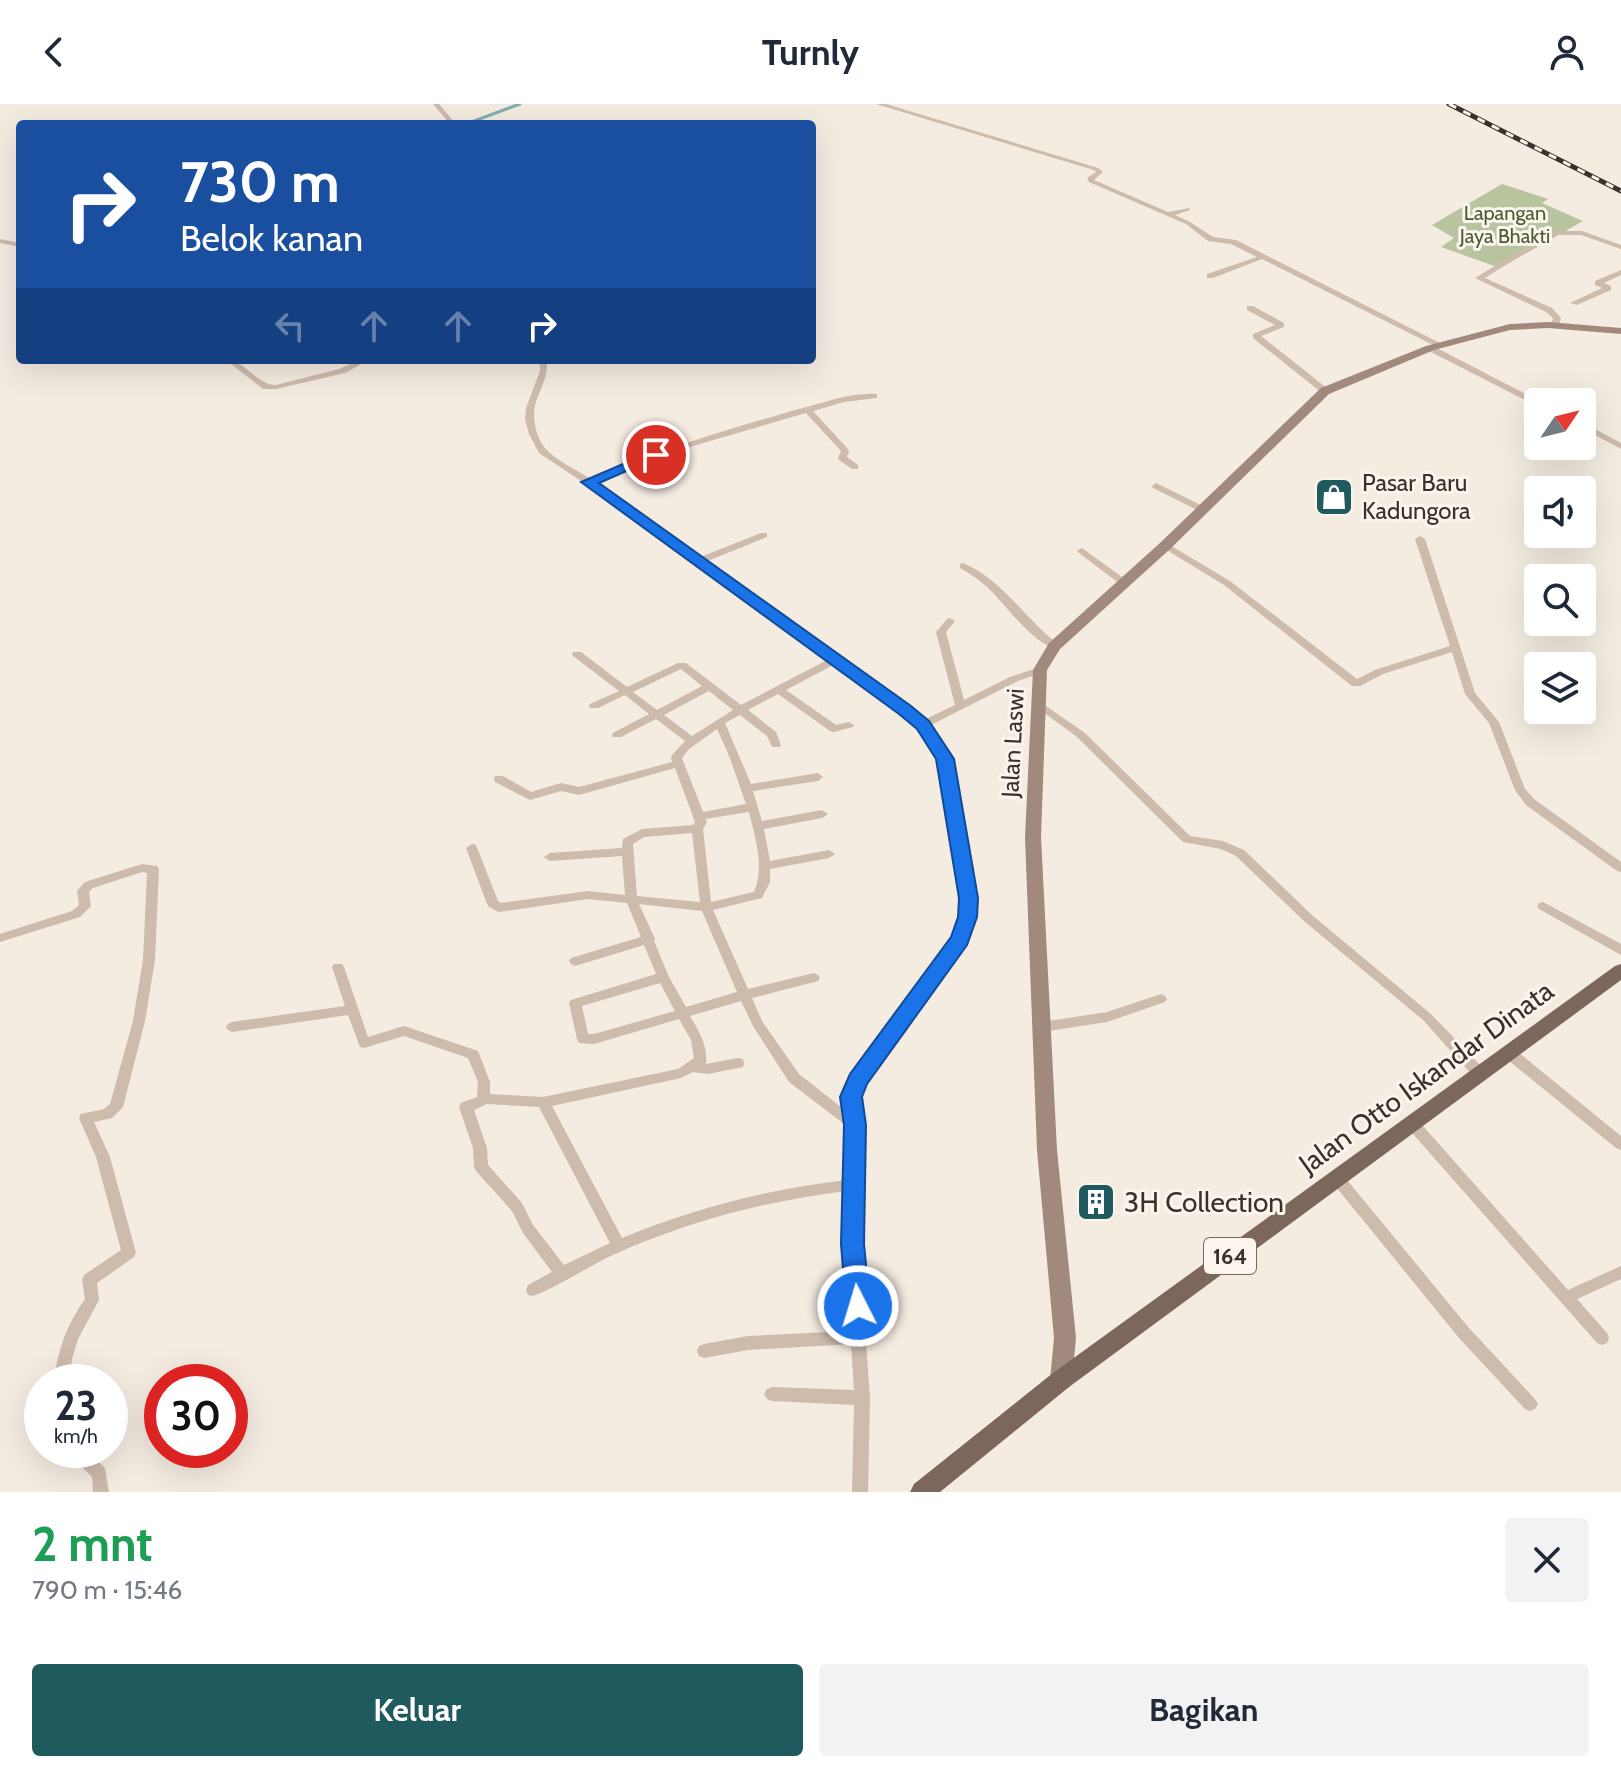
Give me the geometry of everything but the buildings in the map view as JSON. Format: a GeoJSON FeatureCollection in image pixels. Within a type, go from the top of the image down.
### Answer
{"type":"FeatureCollection","features":[{"type":"Feature","properties":{"kind":"main road","name":"Jalan Otto Iskandar Dinata"},"geometry":{"type":"LineString","coordinates":[[922,1492],[1061,1380],[1621,971]]}},
{"type":"Feature","properties":{"kind":"street"},"geometry":{"type":"LineString","coordinates":[[436,104],[449,120]]}},
{"type":"Feature","properties":{"kind":"street"},"geometry":{"type":"LineString","coordinates":[[879,104],[1089,166],[1100,172],[1090,178],[1091,181],[1168,214],[1211,239],[1233,242],[1524,395]]}},
{"type":"Feature","properties":{"kind":"street"},"geometry":{"type":"LineString","coordinates":[[1168,214],[1188,209]]}},
{"type":"Feature","properties":{"kind":"street"},"geometry":{"type":"LineString","coordinates":[[1555,325],[1557,318],[1549,310],[1479,278],[1553,233],[1582,233],[1621,247]]}},
{"type":"Feature","properties":{"kind":"street"},"geometry":{"type":"LineString","coordinates":[[1210,276],[1262,257]]}},
{"type":"Feature","properties":{"kind":"street"},"geometry":{"type":"LineString","coordinates":[[1574,303],[1608,288],[1598,283],[1621,272]]}},
{"type":"Feature","properties":{"kind":"street"},"geometry":{"type":"LineString","coordinates":[[1250,308],[1281,325],[1256,336],[1325,391]]}},
{"type":"Feature","properties":{"kind":"street","name":"Jalan Laswi"},"geometry":{"type":"LineString","coordinates":[[1061,1380],[1065,1338],[1047,1150],[1033,837],[1040,670],[1054,646],[1165,546],[1325,391],[1435,346],[1510,327],[1555,325],[1621,331]]}},
{"type":"Feature","properties":{"kind":"street"},"geometry":{"type":"LineString","coordinates":[[235,364],[266,387],[342,371],[357,364]]}},
{"type":"Feature","properties":{"kind":"street"},"geometry":{"type":"LineString","coordinates":[[543,364],[528,412],[533,436],[555,463],[637,514],[697,562],[837,659],[923,725],[945,759],[968,898],[967,917],[960,939],[857,1080],[851,1097],[855,1125],[852,1244],[861,1337],[860,1492]]}},
{"type":"Feature","properties":{"kind":"street"},"geometry":{"type":"LineString","coordinates":[[588,482],[687,445],[808,410],[874,396]]}},
{"type":"Feature","properties":{"kind":"street"},"geometry":{"type":"LineString","coordinates":[[808,410],[845,451],[843,459],[855,467]]}},
{"type":"Feature","properties":{"kind":"street"},"geometry":{"type":"LineString","coordinates":[[1596,433],[1621,446]]}},
{"type":"Feature","properties":{"kind":"street"},"geometry":{"type":"LineString","coordinates":[[1156,486],[1202,509]]}},
{"type":"Feature","properties":{"kind":"street"},"geometry":{"type":"LineString","coordinates":[[697,562],[764,535]]}},
{"type":"Feature","properties":{"kind":"street"},"geometry":{"type":"LineString","coordinates":[[1420,539],[1470,694],[1494,722],[1520,790],[1530,802],[1621,868]]}},
{"type":"Feature","properties":{"kind":"street"},"geometry":{"type":"LineString","coordinates":[[1165,546],[1227,583],[1356,684],[1379,672],[1455,648]]}},
{"type":"Feature","properties":{"kind":"street"},"geometry":{"type":"LineString","coordinates":[[1082,551],[1123,582]]}},
{"type":"Feature","properties":{"kind":"street"},"geometry":{"type":"LineString","coordinates":[[963,566],[988,578],[1026,622],[1054,646]]}},
{"type":"Feature","properties":{"kind":"street"},"geometry":{"type":"LineString","coordinates":[[950,621],[941,632],[960,706]]}},
{"type":"Feature","properties":{"kind":"street"},"geometry":{"type":"LineString","coordinates":[[577,654],[692,741]]}},
{"type":"Feature","properties":{"kind":"street"},"geometry":{"type":"LineString","coordinates":[[837,659],[692,741],[678,753],[678,764],[698,823],[706,907],[757,1023],[794,1078],[855,1125]]}},
{"type":"Feature","properties":{"kind":"street"},"geometry":{"type":"LineString","coordinates":[[594,706],[682,665],[772,734],[776,745]]}},
{"type":"Feature","properties":{"kind":"street"},"geometry":{"type":"LineString","coordinates":[[923,725],[1040,670]]}},
{"type":"Feature","properties":{"kind":"street"},"geometry":{"type":"LineString","coordinates":[[617,735],[710,686]]}},
{"type":"Feature","properties":{"kind":"street"},"geometry":{"type":"LineString","coordinates":[[780,690],[834,729],[849,725]]}},
{"type":"Feature","properties":{"kind":"street"},"geometry":{"type":"LineString","coordinates":[[1039,704],[1074,729],[1187,839],[1199,844],[1223,845],[1240,853],[1309,919],[1427,1017],[1479,1073]]}},
{"type":"Feature","properties":{"kind":"street"},"geometry":{"type":"LineString","coordinates":[[472,848],[493,904],[499,908],[588,895],[706,907],[758,895],[763,891],[764,866],[758,826],[737,755],[720,723]]}},
{"type":"Feature","properties":{"kind":"street"},"geometry":{"type":"LineString","coordinates":[[499,779],[530,796],[561,787],[579,791],[678,764]]}},
{"type":"Feature","properties":{"kind":"street"},"geometry":{"type":"LineString","coordinates":[[749,788],[818,777]]}},
{"type":"Feature","properties":{"kind":"street"},"geometry":{"type":"LineString","coordinates":[[694,1067],[701,1060],[697,1040],[663,977],[631,899],[627,842],[642,833],[698,823],[753,807]]}},
{"type":"Feature","properties":{"kind":"street"},"geometry":{"type":"LineString","coordinates":[[758,826],[822,814]]}},
{"type":"Feature","properties":{"kind":"street"},"geometry":{"type":"LineString","coordinates":[[550,857],[628,852]]}},
{"type":"Feature","properties":{"kind":"street"},"geometry":{"type":"LineString","coordinates":[[764,866],[829,854]]}},
{"type":"Feature","properties":{"kind":"street"},"geometry":{"type":"LineString","coordinates":[[0,938],[76,914],[85,906],[83,891],[89,885],[142,868],[153,869],[149,960],[139,1021],[116,1107],[107,1114],[86,1118],[103,1157],[129,1253],[89,1280],[92,1300],[76,1322],[63,1364]]}},
{"type":"Feature","properties":{"kind":"street"},"geometry":{"type":"LineString","coordinates":[[1543,906],[1621,950]]}},
{"type":"Feature","properties":{"kind":"street"},"geometry":{"type":"LineString","coordinates":[[575,961],[649,939]]}},
{"type":"Feature","properties":{"kind":"street"},"geometry":{"type":"LineString","coordinates":[[338,967],[366,1044],[404,1031],[473,1055],[489,1100]]}},
{"type":"Feature","properties":{"kind":"street"},"geometry":{"type":"LineString","coordinates":[[663,977],[575,1003],[583,1039],[594,1039],[814,978]]}},
{"type":"Feature","properties":{"kind":"street"},"geometry":{"type":"LineString","coordinates":[[1042,1027],[1107,1017],[1161,999]]}},
{"type":"Feature","properties":{"kind":"street"},"geometry":{"type":"LineString","coordinates":[[232,1027],[353,1010]]}},
{"type":"Feature","properties":{"kind":"street"},"geometry":{"type":"LineString","coordinates":[[1508,1052],[1621,1144]]}},
{"type":"Feature","properties":{"kind":"street"},"geometry":{"type":"LineString","coordinates":[[561,1273],[528,1229],[517,1207],[481,1167],[480,1148],[466,1107],[489,1100],[543,1102],[694,1067],[708,1069],[738,1063]]}},
{"type":"Feature","properties":{"kind":"street"},"geometry":{"type":"LineString","coordinates":[[543,1102],[618,1245]]}},
{"type":"Feature","properties":{"kind":"street"},"geometry":{"type":"LineString","coordinates":[[1411,1122],[1602,1338]]}},
{"type":"Feature","properties":{"kind":"street"},"geometry":{"type":"LineString","coordinates":[[1337,1178],[1455,1322],[1530,1404]]}},
{"type":"Feature","properties":{"kind":"street"},"geometry":{"type":"LineString","coordinates":[[533,1290],[618,1245],[759,1199],[805,1189],[852,1185]]}},
{"type":"Feature","properties":{"kind":"street"},"geometry":{"type":"LineString","coordinates":[[1565,1298],[1621,1272]]}},
{"type":"Feature","properties":{"kind":"street"},"geometry":{"type":"LineString","coordinates":[[704,1351],[748,1343],[861,1337]]}},
{"type":"Feature","properties":{"kind":"street"},"geometry":{"type":"LineString","coordinates":[[772,1394],[862,1398]]}},
{"type":"Feature","properties":{"kind":"street"},"geometry":{"type":"LineString","coordinates":[[94,1468],[99,1473],[101,1492]]}},
{"type":"Feature","properties":{"kind":"green space","name":"Lapangan Jaya Bhakti"},"geometry":{"type":"Polygon","coordinates":[[[1502,184],[1548,199],[1542,203],[1583,221],[1500,268],[1441,247],[1454,238],[1432,225],[1502,184]]]}},
{"type":"Feature","properties":{"kind":"waterway"},"geometry":{"type":"LineString","coordinates":[[477,120],[520,104]]}},
{"type":"Feature","properties":{"kind":"railway"},"geometry":{"type":"LineString","coordinates":[[1449,104],[1621,191]]}},
{"type":"Feature","properties":{"kind":"place","name":"Pasar Baru Kadungora"},"geometry":{"type":"Point","coordinates":[1334,497]}},
{"type":"Feature","properties":{"kind":"place","name":"3H Collection"},"geometry":{"type":"Point","coordinates":[1096,1202]}},
{"type":"Feature","properties":{"kind":"route"},"geometry":{"type":"LineString","coordinates":[[656,455],[588,482],[637,514],[697,562],[828,651],[905,710],[923,725],[945,759],[961,845],[968,898],[967,917],[960,939],[857,1080],[851,1097],[855,1125],[851,1170],[852,1244],[858,1306]]}}]}
